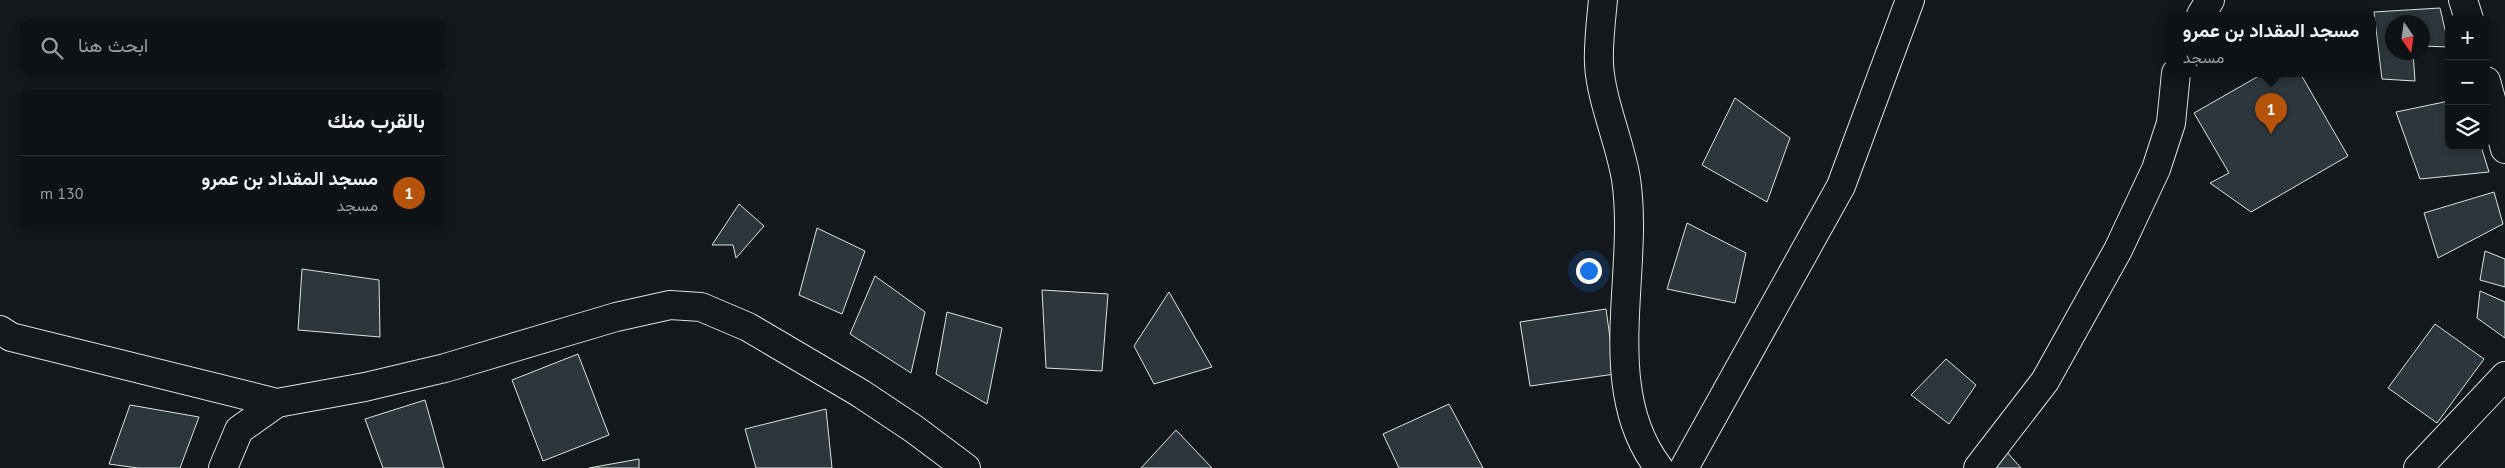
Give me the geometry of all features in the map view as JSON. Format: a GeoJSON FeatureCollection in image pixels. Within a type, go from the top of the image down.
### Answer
{"type":"FeatureCollection","features":[{"type":"Feature","properties":{"kind":"street"},"geometry":{"type":"LineString","coordinates":[[1603,0],[1599,65],[1626,179],[1628,212],[1626,385],[1635,419],[1648,452],[1659,468]]}},
{"type":"Feature","properties":{"kind":"street"},"geometry":{"type":"LineString","coordinates":[[1684,468],[1841,186],[1910,0]]}},
{"type":"Feature","properties":{"kind":"street"},"geometry":{"type":"LineString","coordinates":[[2203,12],[2210,0]]}},
{"type":"Feature","properties":{"kind":"street"},"geometry":{"type":"LineString","coordinates":[[2463,0],[2468,15]]}},
{"type":"Feature","properties":{"kind":"street"},"geometry":{"type":"LineString","coordinates":[[1978,468],[2045,381],[2118,250],[2156,169],[2171,123],[2176,77]]}},
{"type":"Feature","properties":{"kind":"street"},"geometry":{"type":"LineString","coordinates":[[2490,95],[2505,148]]}},
{"type":"Feature","properties":{"kind":"street"},"geometry":{"type":"LineString","coordinates":[[0,330],[11,337],[277,403],[365,387],[445,368],[616,317],[670,305],[701,307],[748,327],[860,393],[914,429],[966,468]]}},
{"type":"Feature","properties":{"kind":"street"},"geometry":{"type":"LineString","coordinates":[[2418,468],[2505,376]]}},
{"type":"Feature","properties":{"kind":"street"},"geometry":{"type":"LineString","coordinates":[[223,468],[239,430],[277,403]]}},
{"type":"Feature","properties":{"kind":"building"},"geometry":{"type":"Polygon","coordinates":[[[2440,8],[2445,30],[2445,47],[2430,46],[2430,15],[2385,15],[2385,60],[2414,60],[2415,81],[2382,79],[2376,12],[2374,12],[2440,8]]]}},
{"type":"Feature","properties":{"kind":"building"},"geometry":{"type":"Polygon","coordinates":[[[2257,77],[2302,77],[2348,156],[2251,212],[2210,183],[2229,173],[2194,113],[2257,77]]]}},
{"type":"Feature","properties":{"kind":"building"},"geometry":{"type":"Polygon","coordinates":[[[1735,98],[1790,138],[1767,202],[1702,165],[1735,98]]]}},
{"type":"Feature","properties":{"kind":"building"},"geometry":{"type":"Polygon","coordinates":[[[2445,102],[2445,150],[2482,150],[2489,172],[2420,179],[2396,112],[2445,102]]]}},
{"type":"Feature","properties":{"kind":"building"},"geometry":{"type":"Polygon","coordinates":[[[2494,192],[2503,224],[2438,258],[2424,213],[2494,192]]]}},
{"type":"Feature","properties":{"kind":"building"},"geometry":{"type":"Polygon","coordinates":[[[739,204],[764,226],[736,258],[733,245],[712,245],[739,204]]]}},
{"type":"Feature","properties":{"kind":"building"},"geometry":{"type":"Polygon","coordinates":[[[1687,223],[1746,253],[1735,303],[1667,289],[1687,223]]]}},
{"type":"Feature","properties":{"kind":"building"},"geometry":{"type":"Polygon","coordinates":[[[817,228],[865,251],[842,314],[799,295],[817,228]]]}},
{"type":"Feature","properties":{"kind":"building"},"geometry":{"type":"Polygon","coordinates":[[[2485,251],[2505,259],[2505,287],[2480,280],[2485,251]]]}},
{"type":"Feature","properties":{"kind":"building"},"geometry":{"type":"Polygon","coordinates":[[[302,269],[379,280],[380,337],[298,330],[302,269]]]}},
{"type":"Feature","properties":{"kind":"building"},"geometry":{"type":"Polygon","coordinates":[[[875,276],[925,312],[911,373],[850,334],[875,276]]]}},
{"type":"Feature","properties":{"kind":"building"},"geometry":{"type":"Polygon","coordinates":[[[1042,290],[1108,294],[1102,371],[1046,368],[1042,290]]]}},
{"type":"Feature","properties":{"kind":"building"},"geometry":{"type":"Polygon","coordinates":[[[2480,291],[2505,302],[2505,338],[2477,318],[2480,291]]]}},
{"type":"Feature","properties":{"kind":"building"},"geometry":{"type":"Polygon","coordinates":[[[1169,292],[1212,367],[1154,384],[1134,346],[1169,292]]]}},
{"type":"Feature","properties":{"kind":"building"},"geometry":{"type":"Polygon","coordinates":[[[1606,309],[1615,374],[1530,386],[1520,322],[1606,309]]]}},
{"type":"Feature","properties":{"kind":"building"},"geometry":{"type":"Polygon","coordinates":[[[947,312],[1002,328],[987,404],[936,374],[947,312]]]}},
{"type":"Feature","properties":{"kind":"building"},"geometry":{"type":"Polygon","coordinates":[[[2435,324],[2484,359],[2437,423],[2388,388],[2435,324]]]}},
{"type":"Feature","properties":{"kind":"building"},"geometry":{"type":"Polygon","coordinates":[[[578,354],[609,435],[543,461],[512,380],[578,354]]]}},
{"type":"Feature","properties":{"kind":"building"},"geometry":{"type":"Polygon","coordinates":[[[1946,359],[1976,385],[1949,424],[1911,395],[1946,359]]]}},
{"type":"Feature","properties":{"kind":"building"},"geometry":{"type":"Polygon","coordinates":[[[425,400],[444,468],[383,468],[365,419],[425,400]]]}},
{"type":"Feature","properties":{"kind":"building"},"geometry":{"type":"Polygon","coordinates":[[[1449,404],[1483,468],[1399,468],[1383,434],[1449,404]]]}},
{"type":"Feature","properties":{"kind":"building"},"geometry":{"type":"Polygon","coordinates":[[[130,405],[199,417],[180,468],[138,468],[109,464],[130,405]]]}},
{"type":"Feature","properties":{"kind":"building"},"geometry":{"type":"Polygon","coordinates":[[[826,409],[832,468],[756,468],[745,429],[826,409]]]}},
{"type":"Feature","properties":{"kind":"building"},"geometry":{"type":"Polygon","coordinates":[[[1176,430],[1212,468],[1141,468],[1176,430]]]}},
{"type":"Feature","properties":{"kind":"building"},"geometry":{"type":"Polygon","coordinates":[[[2005,450],[2021,468],[1995,468],[2005,450]]]}},
{"type":"Feature","properties":{"kind":"building"},"geometry":{"type":"Polygon","coordinates":[[[639,459],[639,468],[589,468],[639,459]]]}},
{"type":"Feature","properties":{"kind":"place","name":"مسجد المقداد بن عمرو"},"geometry":{"type":"Point","coordinates":[2271,134]}}]}
